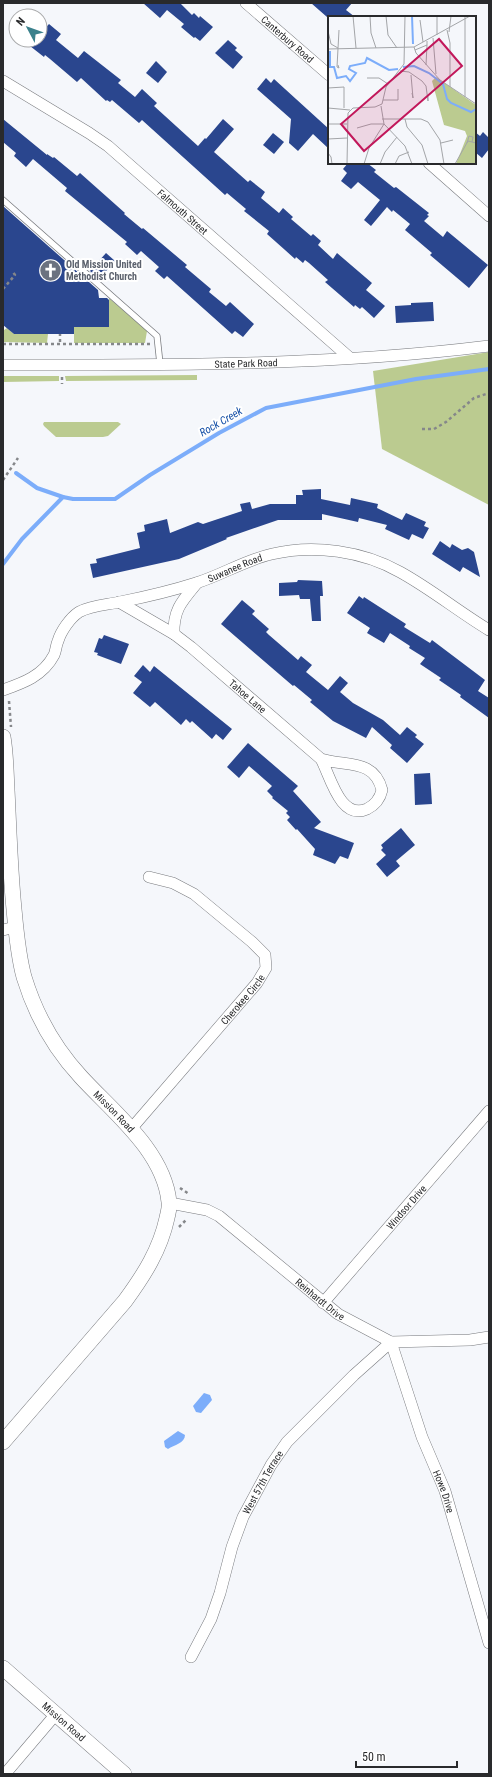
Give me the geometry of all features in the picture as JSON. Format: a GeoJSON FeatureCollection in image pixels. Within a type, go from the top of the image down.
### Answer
{"type":"FeatureCollection","features":[{"type":"Feature","properties":{"kind":"main road","name":"Mission Road"},"geometry":{"type":"LineString","coordinates":[[7,733],[9,929],[24,978],[36,1009],[60,1052],[80,1076],[131,1128],[151,1155],[158,1167],[170,1203]]}},
{"type":"Feature","properties":{"kind":"main road"},"geometry":{"type":"LineString","coordinates":[[3,1442],[125,1301],[138,1283],[159,1247],[170,1203]]}},
{"type":"Feature","properties":{"kind":"main road","name":"Mission Road"},"geometry":{"type":"LineString","coordinates":[[3,1668],[124,1774]]}},
{"type":"Feature","properties":{"kind":"street","name":"Canterbury Road"},"geometry":{"type":"LineString","coordinates":[[246,3],[328,74]]}},
{"type":"Feature","properties":{"kind":"street","name":"Falmouth Street"},"geometry":{"type":"LineString","coordinates":[[3,81],[108,146],[350,358]]}},
{"type":"Feature","properties":{"kind":"street"},"geometry":{"type":"LineString","coordinates":[[430,164],[489,216]]}},
{"type":"Feature","properties":{"kind":"street","name":"State Park Road"},"geometry":{"type":"LineString","coordinates":[[3,365],[260,362],[441,352],[489,346]]}},
{"type":"Feature","properties":{"kind":"street","name":"Suwanee Road"},"geometry":{"type":"LineString","coordinates":[[3,690],[28,681],[44,668],[54,655],[58,639],[68,623],[79,613],[98,605],[118,602],[197,583],[250,560],[272,554],[317,550],[344,553],[376,561],[401,573],[489,630]]}},
{"type":"Feature","properties":{"kind":"street"},"geometry":{"type":"LineString","coordinates":[[174,634],[173,622],[176,610],[197,583]]}},
{"type":"Feature","properties":{"kind":"street","name":"Tahoe Lane"},"geometry":{"type":"LineString","coordinates":[[118,602],[174,634],[321,759],[334,789],[346,806],[358,811],[364,810],[377,801],[382,790],[374,774],[361,766],[321,759]]}},
{"type":"Feature","properties":{"kind":"street","name":"Cherokee Circle"},"geometry":{"type":"LineString","coordinates":[[131,1128],[257,983],[266,968],[265,955],[216,910],[194,894],[174,883],[149,877]]}},
{"type":"Feature","properties":{"kind":"street","name":"Windsor Drive"},"geometry":{"type":"LineString","coordinates":[[323,1303],[489,1111]]}},
{"type":"Feature","properties":{"kind":"street","name":"Reinhardt Drive"},"geometry":{"type":"LineString","coordinates":[[170,1203],[207,1210],[219,1216],[338,1314],[391,1342],[470,1340],[489,1337]]}},
{"type":"Feature","properties":{"kind":"street","name":"Howe Drive"},"geometry":{"type":"LineString","coordinates":[[391,1342],[422,1437],[445,1491],[489,1643]]}},
{"type":"Feature","properties":{"kind":"street","name":"West 57th Terrace"},"geometry":{"type":"LineString","coordinates":[[191,1657],[211,1619],[220,1593],[232,1547],[243,1517],[271,1465],[287,1442],[354,1375],[391,1342]]}},
{"type":"Feature","properties":{"kind":"street"},"geometry":{"type":"LineString","coordinates":[[5,1774],[56,1714]]}},
{"type":"Feature","properties":{"kind":"lane"},"geometry":{"type":"LineString","coordinates":[[3,200],[157,336],[160,364]]}},
{"type":"Feature","properties":{"kind":"path"},"geometry":{"type":"LineString","coordinates":[[3,289],[15,275],[12,272]]}},
{"type":"Feature","properties":{"kind":"path"},"geometry":{"type":"LineString","coordinates":[[60,334],[60,342]]}},
{"type":"Feature","properties":{"kind":"path"},"geometry":{"type":"LineString","coordinates":[[3,344],[159,344]]}},
{"type":"Feature","properties":{"kind":"path"},"geometry":{"type":"LineString","coordinates":[[62,374],[62,384]]}},
{"type":"Feature","properties":{"kind":"path"},"geometry":{"type":"LineString","coordinates":[[422,429],[434,429],[446,422],[474,398],[489,394]]}},
{"type":"Feature","properties":{"kind":"path"},"geometry":{"type":"LineString","coordinates":[[3,480],[18,458]]}},
{"type":"Feature","properties":{"kind":"path"},"geometry":{"type":"LineString","coordinates":[[7,733],[9,702]]}},
{"type":"Feature","properties":{"kind":"green space"},"geometry":{"type":"Polygon","coordinates":[[[109,298],[147,331],[145,343],[74,343],[74,327],[109,327],[109,298]]]}},
{"type":"Feature","properties":{"kind":"green space"},"geometry":{"type":"Polygon","coordinates":[[[7,328],[14,334],[48,334],[47,343],[3,342],[3,329],[4,330],[7,328]]]}},
{"type":"Feature","properties":{"kind":"green space"},"geometry":{"type":"Polygon","coordinates":[[[489,352],[489,505],[382,449],[373,371],[489,352]]]}},
{"type":"Feature","properties":{"kind":"green space"},"geometry":{"type":"Polygon","coordinates":[[[197,375],[197,380],[66,381],[65,376],[197,375]]]}},
{"type":"Feature","properties":{"kind":"green space"},"geometry":{"type":"Polygon","coordinates":[[[3,376],[59,376],[59,381],[3,382],[3,376]]]}},
{"type":"Feature","properties":{"kind":"green space"},"geometry":{"type":"Polygon","coordinates":[[[44,422],[118,422],[121,424],[108,436],[103,437],[56,437],[44,426],[44,422]]]}},
{"type":"Feature","properties":{"kind":"water"},"geometry":{"type":"Polygon","coordinates":[[[204,1393],[210,1395],[212,1400],[201,1413],[196,1412],[193,1406],[204,1393]]]}},
{"type":"Feature","properties":{"kind":"water"},"geometry":{"type":"Polygon","coordinates":[[[178,1431],[185,1435],[185,1438],[179,1444],[168,1449],[165,1447],[164,1441],[178,1431]]]}},
{"type":"Feature","properties":{"kind":"building"},"geometry":{"type":"Polygon","coordinates":[[[143,3],[180,3],[192,15],[194,13],[199,18],[200,16],[213,27],[200,41],[181,27],[184,24],[167,10],[160,18],[143,3]]]}},
{"type":"Feature","properties":{"kind":"building"},"geometry":{"type":"Polygon","coordinates":[[[311,3],[352,3],[346,10],[354,16],[327,17],[311,3]]]}},
{"type":"Feature","properties":{"kind":"building"},"geometry":{"type":"Polygon","coordinates":[[[49,24],[61,34],[56,40],[78,58],[84,51],[121,80],[118,83],[135,97],[142,89],[157,103],[154,106],[198,146],[223,119],[234,129],[214,152],[248,182],[250,180],[265,192],[261,198],[279,213],[283,208],[293,217],[291,219],[311,236],[313,234],[321,241],[318,245],[333,259],[337,253],[372,283],[366,290],[385,306],[374,318],[362,307],[360,309],[355,305],[354,307],[325,282],[328,280],[309,263],[305,260],[303,263],[296,257],[295,259],[267,234],[269,231],[244,211],[246,209],[227,193],[225,195],[142,120],[139,123],[112,100],[110,102],[107,100],[106,101],[81,78],[77,82],[45,55],[44,57],[33,48],[48,48],[49,24]]]}},
{"type":"Feature","properties":{"kind":"building"},"geometry":{"type":"Polygon","coordinates":[[[228,40],[237,48],[235,50],[243,57],[233,69],[215,53],[228,40]]]}},
{"type":"Feature","properties":{"kind":"building"},"geometry":{"type":"Polygon","coordinates":[[[156,61],[167,72],[158,83],[146,73],[156,61]]]}},
{"type":"Feature","properties":{"kind":"building"},"geometry":{"type":"Polygon","coordinates":[[[266,78],[271,83],[274,79],[328,128],[328,148],[313,134],[298,151],[289,143],[291,119],[257,89],[266,78]]]}},
{"type":"Feature","properties":{"kind":"building"},"geometry":{"type":"Polygon","coordinates":[[[3,119],[47,155],[53,158],[54,157],[77,176],[80,173],[125,213],[124,214],[187,265],[185,267],[211,289],[209,292],[226,306],[230,302],[254,324],[243,337],[235,331],[232,334],[167,276],[164,279],[155,271],[159,267],[141,251],[137,255],[125,244],[127,242],[65,191],[67,188],[33,159],[26,167],[14,156],[16,153],[3,142],[3,119]]]}},
{"type":"Feature","properties":{"kind":"building"},"geometry":{"type":"Polygon","coordinates":[[[483,132],[489,138],[489,149],[482,158],[476,153],[476,133],[480,136],[483,132]]]}},
{"type":"Feature","properties":{"kind":"building"},"geometry":{"type":"Polygon","coordinates":[[[273,133],[284,142],[274,154],[263,145],[273,133]]]}},
{"type":"Feature","properties":{"kind":"building"},"geometry":{"type":"Polygon","coordinates":[[[347,164],[368,164],[376,170],[374,172],[429,213],[427,215],[429,216],[424,221],[443,237],[447,231],[488,265],[469,288],[430,255],[432,253],[405,230],[410,224],[393,210],[392,212],[387,207],[371,226],[364,220],[380,200],[358,182],[351,189],[341,181],[347,173],[343,169],[347,164]]]}},
{"type":"Feature","properties":{"kind":"building","name":"Old Mission United Methodist Church"},"geometry":{"type":"Polygon","coordinates":[[[3,206],[98,290],[99,298],[107,298],[109,300],[109,327],[74,327],[74,334],[14,334],[3,325],[3,206]]]}},
{"type":"Feature","properties":{"kind":"building"},"geometry":{"type":"Polygon","coordinates":[[[106,253],[115,261],[99,279],[90,271],[106,253]]]}},
{"type":"Feature","properties":{"kind":"building"},"geometry":{"type":"Polygon","coordinates":[[[433,302],[434,321],[396,323],[395,306],[411,305],[411,303],[433,302]]]}},
{"type":"Feature","properties":{"kind":"building"},"geometry":{"type":"Polygon","coordinates":[[[321,489],[321,499],[350,505],[351,498],[378,504],[377,508],[402,520],[406,513],[426,522],[424,526],[429,528],[423,539],[412,534],[409,540],[385,529],[387,525],[359,518],[358,522],[322,514],[322,520],[278,520],[226,538],[227,539],[179,559],[93,578],[90,564],[97,563],[96,559],[140,548],[137,533],[145,531],[144,525],[167,519],[170,533],[198,522],[203,524],[242,511],[240,504],[250,502],[252,509],[270,504],[296,504],[296,495],[303,495],[302,490],[321,489]]]}},
{"type":"Feature","properties":{"kind":"building"},"geometry":{"type":"Polygon","coordinates":[[[440,541],[450,548],[452,544],[462,550],[468,548],[474,552],[480,577],[463,567],[460,572],[432,554],[440,541]]]}},
{"type":"Feature","properties":{"kind":"building"},"geometry":{"type":"Polygon","coordinates":[[[298,580],[322,581],[323,596],[320,596],[321,621],[312,621],[310,599],[300,599],[299,595],[279,596],[279,583],[297,582],[298,580]]]}},
{"type":"Feature","properties":{"kind":"building"},"geometry":{"type":"Polygon","coordinates":[[[359,596],[363,599],[364,597],[406,624],[404,627],[430,643],[432,640],[485,680],[478,691],[489,698],[489,718],[460,697],[461,695],[439,680],[441,678],[420,664],[425,658],[409,648],[410,646],[390,633],[384,643],[367,633],[370,628],[347,613],[359,596]]]}},
{"type":"Feature","properties":{"kind":"building"},"geometry":{"type":"Polygon","coordinates":[[[242,600],[255,611],[252,614],[269,629],[266,632],[269,635],[298,660],[301,656],[312,665],[306,672],[328,690],[340,676],[348,683],[340,692],[353,703],[383,720],[400,735],[407,727],[417,735],[415,737],[424,744],[407,763],[390,748],[392,745],[372,727],[366,738],[333,721],[310,702],[312,700],[294,685],[293,686],[221,624],[242,600]]]}},
{"type":"Feature","properties":{"kind":"building"},"geometry":{"type":"Polygon","coordinates":[[[104,635],[129,644],[121,664],[97,655],[98,653],[94,652],[99,638],[102,639],[104,635]]]}},
{"type":"Feature","properties":{"kind":"building"},"geometry":{"type":"Polygon","coordinates":[[[143,665],[150,672],[154,666],[232,729],[223,740],[216,734],[212,739],[192,721],[190,723],[186,719],[181,725],[155,702],[150,707],[133,693],[142,682],[134,676],[143,665]]]}},
{"type":"Feature","properties":{"kind":"building"},"geometry":{"type":"Polygon","coordinates":[[[248,743],[298,786],[293,791],[321,822],[314,828],[354,843],[348,859],[340,856],[335,864],[313,855],[315,849],[287,820],[290,817],[286,813],[288,811],[272,798],[273,797],[267,791],[272,786],[249,766],[239,778],[227,767],[248,743]]]}},
{"type":"Feature","properties":{"kind":"building"},"geometry":{"type":"Polygon","coordinates":[[[430,773],[432,804],[415,805],[414,774],[430,773]]]}},
{"type":"Feature","properties":{"kind":"building"},"geometry":{"type":"Polygon","coordinates":[[[401,828],[415,845],[396,861],[400,866],[387,877],[376,864],[386,855],[381,850],[383,848],[381,845],[401,828]]]}},
{"type":"Feature","properties":{"kind":"waterway","name":"Rock Creek"},"geometry":{"type":"LineString","coordinates":[[3,564],[22,539],[63,497],[73,499],[115,499],[150,475],[219,433],[266,408],[416,379],[489,369]]}},
{"type":"Feature","properties":{"kind":"waterway"},"geometry":{"type":"LineString","coordinates":[[16,473],[37,488],[63,497]]}},
{"type":"Feature","properties":{"kind":"place","name":"Old Mission United Methodist Church"},"geometry":{"type":"Point","coordinates":[50,270]}}]}
